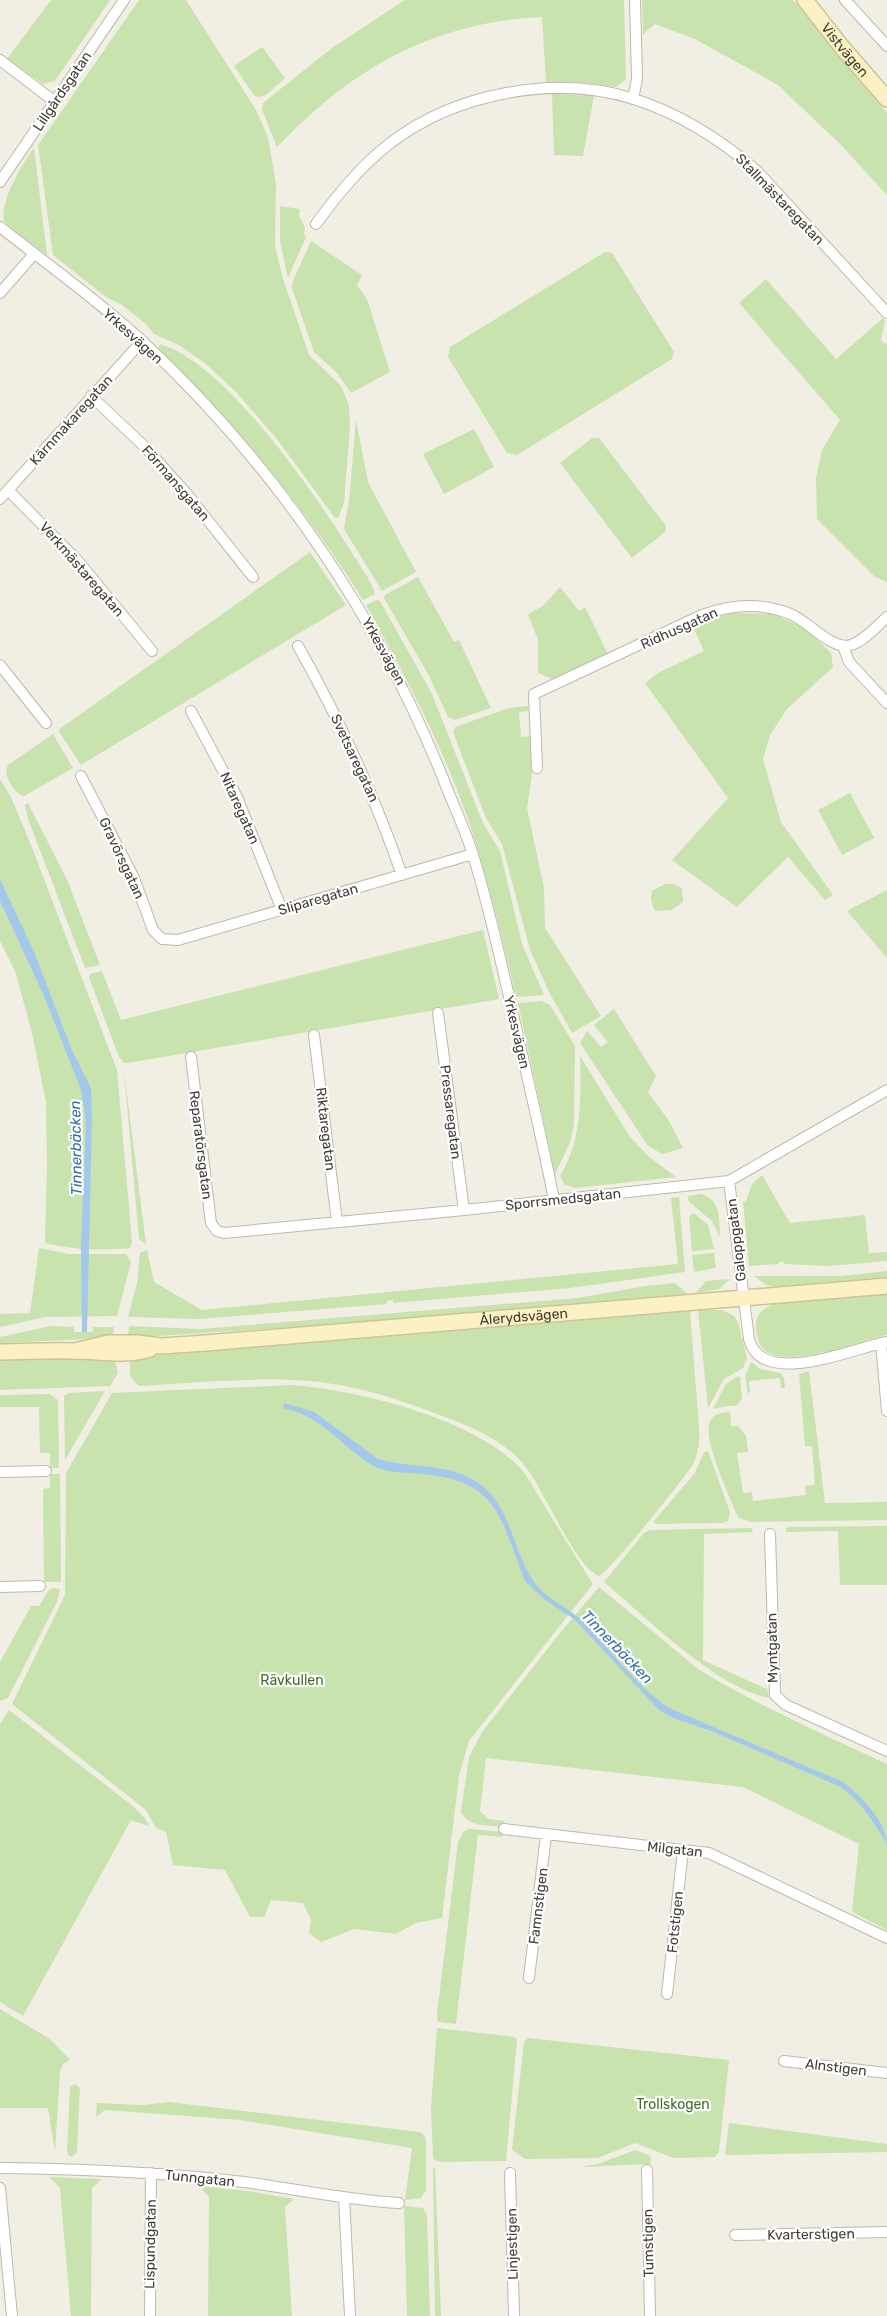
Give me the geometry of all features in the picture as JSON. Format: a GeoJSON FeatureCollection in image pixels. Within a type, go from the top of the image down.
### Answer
{"type":"FeatureCollection","features":[{"type":"Feature","properties":{"kind":"main road","name":"Vistvägen"},"geometry":{"type":"LineString","coordinates":[[805,0],[841,46],[887,98]]}},
{"type":"Feature","properties":{"kind":"main road","name":"Ålerydsvägen"},"geometry":{"type":"LineString","coordinates":[[0,1352],[75,1350],[126,1354],[138,1353],[160,1346],[887,1286]]}},
{"type":"Feature","properties":{"kind":"street","name":"Lillgårdsgatan"},"geometry":{"type":"LineString","coordinates":[[0,182],[124,0]]}},
{"type":"Feature","properties":{"kind":"street"},"geometry":{"type":"LineString","coordinates":[[633,99],[637,79],[635,0]]}},
{"type":"Feature","properties":{"kind":"street"},"geometry":{"type":"LineString","coordinates":[[845,0],[887,46]]}},
{"type":"Feature","properties":{"kind":"street"},"geometry":{"type":"LineString","coordinates":[[0,60],[55,102]]}},
{"type":"Feature","properties":{"kind":"street","name":"Stallmästaregatan"},"geometry":{"type":"LineString","coordinates":[[316,224],[342,189],[375,155],[407,131],[460,106],[512,92],[559,89],[611,93],[633,99],[691,123],[736,153],[757,171],[887,313]]}},
{"type":"Feature","properties":{"kind":"street","name":"Yrkesvägen"},"geometry":{"type":"LineString","coordinates":[[0,227],[142,341],[209,409],[287,501],[340,575],[386,653],[414,707],[473,854],[505,976],[554,1200]]}},
{"type":"Feature","properties":{"kind":"street"},"geometry":{"type":"LineString","coordinates":[[0,293],[34,254]]}},
{"type":"Feature","properties":{"kind":"street","name":"Kärnmakaregatan"},"geometry":{"type":"LineString","coordinates":[[0,499],[142,341]]}},
{"type":"Feature","properties":{"kind":"street","name":"Förmansgatan"},"geometry":{"type":"LineString","coordinates":[[91,396],[145,447],[187,494],[253,577]]}},
{"type":"Feature","properties":{"kind":"street","name":"Verkmästaregatan"},"geometry":{"type":"LineString","coordinates":[[8,490],[78,561],[152,651]]}},
{"type":"Feature","properties":{"kind":"street","name":"Ridhusgatan"},"geometry":{"type":"LineString","coordinates":[[537,768],[534,694],[702,615],[730,606],[774,608],[803,620],[831,642],[843,646]]}},
{"type":"Feature","properties":{"kind":"street"},"geometry":{"type":"LineString","coordinates":[[887,617],[860,640],[843,646],[849,662],[887,703]]}},
{"type":"Feature","properties":{"kind":"street","name":"Svetsaregatan"},"geometry":{"type":"LineString","coordinates":[[298,646],[354,751],[382,818],[402,875]]}},
{"type":"Feature","properties":{"kind":"street"},"geometry":{"type":"LineString","coordinates":[[0,665],[46,723]]}},
{"type":"Feature","properties":{"kind":"street","name":"Nitaregatan"},"geometry":{"type":"LineString","coordinates":[[191,710],[237,797],[282,910]]}},
{"type":"Feature","properties":{"kind":"street","name":"Gravörsgatan"},"geometry":{"type":"LineString","coordinates":[[81,776],[134,878],[153,930],[162,939]]}},
{"type":"Feature","properties":{"kind":"street","name":"Sliparegatan"},"geometry":{"type":"LineString","coordinates":[[162,939],[178,940],[473,854]]}},
{"type":"Feature","properties":{"kind":"street","name":"Pressaregatan"},"geometry":{"type":"LineString","coordinates":[[438,1013],[464,1210]]}},
{"type":"Feature","properties":{"kind":"street","name":"Riktaregatan"},"geometry":{"type":"LineString","coordinates":[[314,1035],[337,1222]]}},
{"type":"Feature","properties":{"kind":"street","name":"Reparatörsgatan"},"geometry":{"type":"LineString","coordinates":[[190,1057],[211,1223],[216,1231]]}},
{"type":"Feature","properties":{"kind":"street","name":"Sporrsmedsgatan"},"geometry":{"type":"LineString","coordinates":[[216,1231],[232,1233],[729,1181],[887,1090]]}},
{"type":"Feature","properties":{"kind":"street","name":"Galoppgatan"},"geometry":{"type":"LineString","coordinates":[[729,1181],[752,1348],[762,1359],[777,1364],[815,1360],[884,1342]]}},
{"type":"Feature","properties":{"kind":"street"},"geometry":{"type":"LineString","coordinates":[[884,1342],[887,1411]]}},
{"type":"Feature","properties":{"kind":"street"},"geometry":{"type":"LineString","coordinates":[[0,1472],[46,1471]]}},
{"type":"Feature","properties":{"kind":"street","name":"Myntgatan"},"geometry":{"type":"LineString","coordinates":[[770,1534],[775,1695],[786,1705],[887,1751]]}},
{"type":"Feature","properties":{"kind":"street"},"geometry":{"type":"LineString","coordinates":[[0,1587],[40,1586]]}},
{"type":"Feature","properties":{"kind":"street","name":"Milgatan"},"geometry":{"type":"LineString","coordinates":[[504,1829],[709,1853],[887,1938]]}},
{"type":"Feature","properties":{"kind":"street","name":"Famnstigen"},"geometry":{"type":"LineString","coordinates":[[530,1978],[546,1834]]}},
{"type":"Feature","properties":{"kind":"street","name":"Fotstigen"},"geometry":{"type":"LineString","coordinates":[[667,1994],[683,1850]]}},
{"type":"Feature","properties":{"kind":"street","name":"Alnstigen"},"geometry":{"type":"LineString","coordinates":[[784,2061],[887,2073]]}},
{"type":"Feature","properties":{"kind":"street","name":"Tunngatan"},"geometry":{"type":"LineString","coordinates":[[0,2168],[151,2173],[246,2182],[344,2198],[399,2203]]}},
{"type":"Feature","properties":{"kind":"street","name":"Tumstigen"},"geometry":{"type":"LineString","coordinates":[[647,2170],[650,2316]]}},
{"type":"Feature","properties":{"kind":"street","name":"Lispundgatan"},"geometry":{"type":"LineString","coordinates":[[150,2316],[151,2173]]}},
{"type":"Feature","properties":{"kind":"street","name":"Linjestigen"},"geometry":{"type":"LineString","coordinates":[[510,2173],[514,2316]]}},
{"type":"Feature","properties":{"kind":"street"},"geometry":{"type":"LineString","coordinates":[[0,2188],[12,2316]]}},
{"type":"Feature","properties":{"kind":"street"},"geometry":{"type":"LineString","coordinates":[[344,2198],[350,2316]]}},
{"type":"Feature","properties":{"kind":"street","name":"Kvarterstigen"},"geometry":{"type":"LineString","coordinates":[[736,2236],[887,2232]]}},
{"type":"Feature","properties":{"kind":"green space"},"geometry":{"type":"Polygon","coordinates":[[[51,0],[110,0],[55,81],[43,84],[7,59],[51,0]]]}},
{"type":"Feature","properties":{"kind":"green space"},"geometry":{"type":"Polygon","coordinates":[[[139,0],[186,0],[256,110],[268,137],[276,185],[275,245],[282,276],[309,355],[341,386],[349,405],[350,427],[344,503],[338,518],[335,518],[277,439],[236,392],[206,364],[179,345],[154,334],[146,324],[122,305],[106,297],[53,255],[38,145],[139,0]]]}},
{"type":"Feature","properties":{"kind":"green space"},"geometry":{"type":"Polygon","coordinates":[[[405,0],[624,0],[626,79],[616,87],[589,83],[546,82],[542,17],[502,21],[465,28],[429,40],[396,55],[364,73],[334,94],[277,147],[262,110],[263,103],[332,48],[405,0]]]}},
{"type":"Feature","properties":{"kind":"green space"},"geometry":{"type":"Polygon","coordinates":[[[642,0],[793,0],[887,113],[887,195],[841,145],[778,85],[695,39],[655,24],[643,34],[642,0]]]}},
{"type":"Feature","properties":{"kind":"green space"},"geometry":{"type":"Polygon","coordinates":[[[262,47],[285,78],[266,95],[258,97],[254,95],[234,66],[262,47]]]}},
{"type":"Feature","properties":{"kind":"green space"},"geometry":{"type":"Polygon","coordinates":[[[552,94],[594,96],[583,156],[554,155],[552,94]]]}},
{"type":"Feature","properties":{"kind":"green space"},"geometry":{"type":"Polygon","coordinates":[[[34,148],[47,255],[19,235],[4,221],[5,203],[13,183],[34,148]]]}},
{"type":"Feature","properties":{"kind":"green space"},"geometry":{"type":"Polygon","coordinates":[[[280,206],[300,209],[299,215],[305,228],[304,234],[306,237],[288,278],[280,241],[280,206]]]}},
{"type":"Feature","properties":{"kind":"green space"},"geometry":{"type":"Polygon","coordinates":[[[311,241],[362,275],[357,285],[367,299],[390,372],[351,393],[337,373],[314,352],[292,288],[292,283],[311,241]]]}},
{"type":"Feature","properties":{"kind":"green space"},"geometry":{"type":"Polygon","coordinates":[[[605,252],[612,253],[674,352],[672,359],[517,455],[507,453],[448,357],[450,347],[605,252]]]}},
{"type":"Feature","properties":{"kind":"green space"},"geometry":{"type":"Polygon","coordinates":[[[766,279],[836,359],[883,318],[885,320],[881,340],[885,344],[887,343],[887,582],[875,577],[817,519],[816,478],[822,450],[840,420],[739,303],[766,279]]]}},
{"type":"Feature","properties":{"kind":"green space"},"geometry":{"type":"Polygon","coordinates":[[[160,344],[185,356],[212,376],[239,402],[265,432],[291,463],[333,524],[367,577],[375,594],[363,600],[341,565],[268,468],[158,348],[160,344]]]}},
{"type":"Feature","properties":{"kind":"green space"},"geometry":{"type":"Polygon","coordinates":[[[356,420],[368,482],[416,572],[382,591],[344,529],[349,501],[356,420]]]}},
{"type":"Feature","properties":{"kind":"green space"},"geometry":{"type":"Polygon","coordinates":[[[474,429],[494,467],[444,494],[423,454],[474,429]]]}},
{"type":"Feature","properties":{"kind":"green space"},"geometry":{"type":"Polygon","coordinates":[[[592,438],[599,438],[666,526],[665,532],[632,558],[560,463],[592,438]]]}},
{"type":"Feature","properties":{"kind":"green space"},"geometry":{"type":"Polygon","coordinates":[[[310,552],[346,605],[81,765],[58,730],[310,552]]]}},
{"type":"Feature","properties":{"kind":"green space"},"geometry":{"type":"Polygon","coordinates":[[[418,577],[454,642],[459,640],[491,708],[455,720],[448,717],[429,676],[384,598],[385,595],[418,577]]]}},
{"type":"Feature","properties":{"kind":"green space"},"geometry":{"type":"Polygon","coordinates":[[[560,587],[579,611],[585,607],[608,654],[552,679],[538,673],[538,640],[528,614],[543,606],[560,587]]]}},
{"type":"Feature","properties":{"kind":"green space"},"geometry":{"type":"Polygon","coordinates":[[[377,600],[380,601],[432,694],[483,823],[500,851],[522,944],[544,995],[516,997],[484,870],[461,799],[437,742],[366,605],[377,600]]]}},
{"type":"Feature","properties":{"kind":"green space"},"geometry":{"type":"Polygon","coordinates":[[[730,613],[773,614],[806,629],[831,653],[833,667],[787,709],[770,735],[763,759],[781,822],[833,895],[825,900],[788,857],[737,907],[672,860],[728,798],[645,683],[658,673],[704,651],[693,627],[730,613]]]}},
{"type":"Feature","properties":{"kind":"green space"},"geometry":{"type":"Polygon","coordinates":[[[528,706],[529,711],[519,712],[521,737],[531,736],[532,774],[527,808],[544,888],[545,928],[601,1016],[572,1033],[550,994],[530,950],[502,844],[485,816],[453,732],[455,727],[509,708],[528,706]]]}},
{"type":"Feature","properties":{"kind":"green space"},"geometry":{"type":"Polygon","coordinates":[[[53,734],[73,768],[24,796],[20,794],[10,783],[7,774],[8,765],[53,734]]]}},
{"type":"Feature","properties":{"kind":"green space"},"geometry":{"type":"Polygon","coordinates":[[[0,779],[11,797],[31,845],[117,1070],[132,1242],[130,1248],[87,1249],[45,1243],[46,1102],[32,1033],[15,971],[0,941],[0,779]]]}},
{"type":"Feature","properties":{"kind":"green space"},"geometry":{"type":"Polygon","coordinates":[[[850,793],[874,838],[842,855],[818,810],[850,793]]]}},
{"type":"Feature","properties":{"kind":"green space"},"geometry":{"type":"Polygon","coordinates":[[[28,803],[68,882],[100,965],[85,968],[28,819],[25,805],[28,803]]]}},
{"type":"Feature","properties":{"kind":"green space"},"geometry":{"type":"Polygon","coordinates":[[[665,884],[674,884],[682,888],[683,902],[672,910],[655,911],[651,900],[652,891],[665,884]]]}},
{"type":"Feature","properties":{"kind":"green space"},"geometry":{"type":"Polygon","coordinates":[[[887,890],[887,958],[847,911],[887,890]]]}},
{"type":"Feature","properties":{"kind":"green space"},"geometry":{"type":"Polygon","coordinates":[[[483,930],[499,999],[128,1063],[124,1063],[119,1057],[89,977],[90,974],[102,971],[121,1020],[483,930]]]}},
{"type":"Feature","properties":{"kind":"green space"},"geometry":{"type":"Polygon","coordinates":[[[541,1001],[550,1005],[575,1046],[574,1124],[570,1143],[555,1174],[518,1003],[541,1001]]]}},
{"type":"Feature","properties":{"kind":"green space"},"geometry":{"type":"Polygon","coordinates":[[[614,1009],[656,1076],[648,1092],[669,1121],[683,1148],[662,1154],[648,1146],[580,1043],[587,1031],[601,1047],[608,1042],[594,1025],[614,1009]]]}},
{"type":"Feature","properties":{"kind":"green space"},"geometry":{"type":"Polygon","coordinates":[[[580,1056],[630,1137],[648,1156],[676,1177],[575,1188],[564,1184],[560,1176],[573,1148],[579,1118],[580,1056]]]}},
{"type":"Feature","properties":{"kind":"green space"},"geometry":{"type":"Polygon","coordinates":[[[124,1071],[146,1244],[139,1239],[124,1071]]]}},
{"type":"Feature","properties":{"kind":"green space"},"geometry":{"type":"Polygon","coordinates":[[[762,1175],[790,1223],[865,1215],[869,1253],[887,1252],[887,1261],[829,1266],[784,1264],[784,1262],[779,1262],[778,1264],[749,1266],[743,1202],[746,1201],[752,1184],[762,1175]]]}},
{"type":"Feature","properties":{"kind":"green space"},"geometry":{"type":"Polygon","coordinates":[[[700,1194],[712,1200],[718,1210],[720,1237],[712,1221],[689,1202],[688,1196],[700,1194]]]}},
{"type":"Feature","properties":{"kind":"green space"},"geometry":{"type":"Polygon","coordinates":[[[679,1197],[685,1272],[570,1288],[393,1303],[393,1300],[387,1301],[387,1304],[199,1319],[128,1317],[137,1283],[140,1253],[147,1250],[154,1282],[202,1310],[678,1264],[671,1198],[679,1197]]]}},
{"type":"Feature","properties":{"kind":"green space"},"geometry":{"type":"Polygon","coordinates":[[[694,1213],[708,1225],[714,1249],[692,1251],[689,1216],[694,1213]]]}},
{"type":"Feature","properties":{"kind":"green space"},"geometry":{"type":"Polygon","coordinates":[[[39,1248],[69,1254],[126,1254],[131,1262],[117,1316],[45,1317],[0,1327],[0,1314],[30,1313],[39,1248]]]}},
{"type":"Feature","properties":{"kind":"green space"},"geometry":{"type":"Polygon","coordinates":[[[714,1253],[716,1268],[694,1272],[692,1255],[714,1253]]]}},
{"type":"Feature","properties":{"kind":"green space"},"geometry":{"type":"Polygon","coordinates":[[[887,1271],[887,1277],[777,1287],[766,1285],[754,1276],[841,1276],[887,1271]]]}},
{"type":"Feature","properties":{"kind":"green space"},"geometry":{"type":"Polygon","coordinates":[[[730,1279],[719,1289],[696,1293],[706,1281],[730,1279]]]}},
{"type":"Feature","properties":{"kind":"green space"},"geometry":{"type":"Polygon","coordinates":[[[675,1283],[688,1294],[311,1326],[128,1338],[129,1326],[200,1329],[577,1298],[675,1283]]]}},
{"type":"Feature","properties":{"kind":"green space"},"geometry":{"type":"Polygon","coordinates":[[[887,1294],[887,1335],[836,1349],[795,1357],[778,1356],[765,1350],[758,1338],[756,1326],[758,1316],[764,1309],[773,1304],[887,1294]]]}},
{"type":"Feature","properties":{"kind":"green space"},"geometry":{"type":"Polygon","coordinates":[[[698,1310],[722,1310],[734,1316],[738,1322],[747,1358],[743,1368],[724,1379],[708,1408],[698,1310]]]}},
{"type":"Feature","properties":{"kind":"green space"},"geometry":{"type":"Polygon","coordinates":[[[690,1311],[699,1432],[697,1455],[687,1473],[662,1505],[617,1559],[599,1576],[590,1570],[580,1558],[525,1466],[517,1457],[487,1435],[465,1425],[424,1409],[368,1391],[330,1383],[253,1380],[139,1386],[130,1376],[130,1358],[138,1357],[690,1311]]]}},
{"type":"Feature","properties":{"kind":"green space"},"geometry":{"type":"Polygon","coordinates":[[[51,1326],[74,1327],[74,1332],[93,1332],[93,1327],[114,1327],[113,1338],[0,1343],[0,1337],[51,1326]]]}},
{"type":"Feature","properties":{"kind":"green space"},"geometry":{"type":"Polygon","coordinates":[[[112,1358],[115,1361],[118,1373],[110,1386],[0,1390],[0,1360],[112,1358]]]}},
{"type":"Feature","properties":{"kind":"green space"},"geometry":{"type":"Polygon","coordinates":[[[751,1362],[760,1369],[780,1373],[784,1378],[785,1388],[781,1388],[780,1378],[749,1381],[750,1391],[748,1394],[745,1377],[751,1362]]]}},
{"type":"Feature","properties":{"kind":"green space"},"geometry":{"type":"Polygon","coordinates":[[[809,1371],[825,1503],[887,1502],[887,1520],[751,1522],[739,1518],[736,1513],[713,1453],[709,1430],[711,1419],[718,1414],[730,1412],[731,1426],[738,1426],[746,1436],[748,1452],[737,1453],[743,1493],[752,1492],[753,1501],[806,1495],[805,1486],[815,1485],[812,1446],[805,1446],[799,1374],[809,1371]]]}},
{"type":"Feature","properties":{"kind":"green space"},"geometry":{"type":"Polygon","coordinates":[[[738,1376],[740,1377],[742,1399],[736,1406],[713,1409],[726,1384],[738,1376]]]}},
{"type":"Feature","properties":{"kind":"green space","name":"Rävkullen"},"geometry":{"type":"Polygon","coordinates":[[[292,1385],[350,1393],[418,1411],[450,1423],[480,1438],[506,1455],[525,1474],[593,1584],[469,1741],[459,1776],[442,1918],[416,1923],[396,1934],[354,1929],[321,1942],[309,1933],[311,1920],[303,1903],[271,1900],[264,1917],[250,1917],[225,1870],[173,1865],[166,1832],[156,1828],[146,1810],[12,1704],[65,1595],[66,1473],[112,1393],[292,1385]]]}},
{"type":"Feature","properties":{"kind":"green space"},"geometry":{"type":"Polygon","coordinates":[[[105,1391],[65,1460],[64,1396],[69,1393],[105,1391]]]}},
{"type":"Feature","properties":{"kind":"green space"},"geometry":{"type":"Polygon","coordinates":[[[50,1394],[58,1400],[59,1468],[50,1468],[50,1453],[40,1453],[39,1407],[0,1407],[0,1395],[50,1394]]]}},
{"type":"Feature","properties":{"kind":"green space"},"geometry":{"type":"Polygon","coordinates":[[[708,1451],[730,1512],[728,1521],[723,1523],[655,1524],[654,1521],[695,1473],[704,1452],[708,1451]]]}},
{"type":"Feature","properties":{"kind":"green space"},"geometry":{"type":"Polygon","coordinates":[[[50,1474],[60,1474],[61,1582],[44,1582],[43,1489],[50,1488],[50,1474]]]}},
{"type":"Feature","properties":{"kind":"green space"},"geometry":{"type":"Polygon","coordinates":[[[887,1526],[887,1585],[840,1585],[838,1531],[786,1532],[786,1528],[789,1527],[887,1526]]]}},
{"type":"Feature","properties":{"kind":"green space"},"geometry":{"type":"Polygon","coordinates":[[[752,1528],[753,1532],[704,1534],[703,1660],[767,1689],[769,1698],[748,1691],[704,1666],[661,1632],[604,1582],[644,1533],[650,1530],[752,1528]]]}},
{"type":"Feature","properties":{"kind":"green space"},"geometry":{"type":"Polygon","coordinates":[[[599,1587],[698,1669],[767,1707],[887,1764],[887,1930],[852,1912],[859,1844],[743,1787],[486,1758],[480,1811],[488,1819],[504,1821],[503,1827],[474,1823],[464,1817],[461,1812],[469,1757],[482,1732],[599,1587]]]}},
{"type":"Feature","properties":{"kind":"green space"},"geometry":{"type":"Polygon","coordinates":[[[53,1588],[60,1589],[57,1602],[8,1698],[0,1701],[0,1662],[31,1606],[39,1606],[48,1591],[53,1588]]]}},
{"type":"Feature","properties":{"kind":"green space"},"geometry":{"type":"Polygon","coordinates":[[[9,1710],[134,1807],[144,1817],[149,1826],[131,1820],[23,2016],[0,2002],[0,1724],[9,1710]]]}},
{"type":"Feature","properties":{"kind":"green space"},"geometry":{"type":"Polygon","coordinates":[[[469,1829],[503,1832],[502,1837],[478,1835],[456,2024],[438,2022],[437,2014],[458,1842],[463,1832],[469,1829]]]}},
{"type":"Feature","properties":{"kind":"green space"},"geometry":{"type":"Polygon","coordinates":[[[0,2009],[50,2039],[70,2060],[63,2064],[60,2072],[55,2152],[48,2108],[0,2108],[0,2009]]]}},
{"type":"Feature","properties":{"kind":"green space"},"geometry":{"type":"Polygon","coordinates":[[[437,2028],[515,2037],[517,2039],[506,2161],[440,2162],[433,2159],[431,2107],[437,2028]]]}},
{"type":"Feature","properties":{"kind":"green space","name":"Trollskogen"},"geometry":{"type":"Polygon","coordinates":[[[528,2038],[729,2060],[719,2152],[715,2157],[674,2158],[635,2143],[598,2158],[525,2159],[512,2150],[524,2042],[528,2038]]]}},
{"type":"Feature","properties":{"kind":"green space"},"geometry":{"type":"Polygon","coordinates":[[[75,2084],[80,2088],[77,2152],[72,2157],[68,2155],[67,2151],[70,2087],[75,2084]]]}},
{"type":"Feature","properties":{"kind":"green space"},"geometry":{"type":"Polygon","coordinates":[[[169,2102],[420,2132],[425,2136],[426,2142],[426,2190],[421,2198],[405,2200],[412,2148],[240,2120],[105,2110],[96,2117],[97,2103],[143,2105],[169,2102]]]}},
{"type":"Feature","properties":{"kind":"green space"},"geometry":{"type":"Polygon","coordinates":[[[729,2123],[887,2144],[887,2152],[725,2155],[729,2123]]]}},
{"type":"Feature","properties":{"kind":"green space"},"geometry":{"type":"Polygon","coordinates":[[[635,2150],[649,2155],[651,2158],[650,2164],[578,2167],[598,2164],[635,2150]]]}},
{"type":"Feature","properties":{"kind":"green space"},"geometry":{"type":"Polygon","coordinates":[[[433,2168],[435,2168],[441,2316],[435,2316],[433,2168]]]}},
{"type":"Feature","properties":{"kind":"green space"},"geometry":{"type":"Polygon","coordinates":[[[49,2177],[102,2179],[92,2188],[91,2316],[71,2316],[60,2188],[49,2177]]]}},
{"type":"Feature","properties":{"kind":"green space"},"geometry":{"type":"Polygon","coordinates":[[[199,2186],[248,2191],[294,2199],[285,2207],[292,2316],[208,2316],[209,2197],[199,2186]]]}},
{"type":"Feature","properties":{"kind":"green space"},"geometry":{"type":"Polygon","coordinates":[[[404,2206],[423,2208],[427,2215],[430,2316],[407,2316],[404,2206]]]}},
{"type":"Feature","properties":{"kind":"water"},"geometry":{"type":"Polygon","coordinates":[[[0,879],[34,952],[72,1050],[91,1088],[92,1120],[87,1332],[82,1332],[81,1245],[86,1121],[81,1090],[44,996],[0,901],[0,879]]]}},
{"type":"Feature","properties":{"kind":"water"},"geometry":{"type":"Polygon","coordinates":[[[284,1403],[314,1412],[378,1459],[456,1472],[480,1484],[499,1505],[534,1582],[544,1593],[581,1620],[656,1699],[669,1708],[843,1782],[857,1794],[878,1818],[886,1836],[887,1845],[867,1813],[841,1787],[711,1731],[673,1718],[659,1710],[574,1619],[545,1600],[525,1581],[502,1522],[494,1507],[483,1495],[468,1485],[449,1478],[378,1468],[309,1417],[283,1408],[284,1403]]]}},
{"type":"Feature","properties":{"kind":"water label","name":"Tinnerbäcken"},"geometry":{"type":"Point","coordinates":[76,1148]}},
{"type":"Feature","properties":{"kind":"water label","name":"Tinnerbäcken"},"geometry":{"type":"Point","coordinates":[617,1647]}}]}
